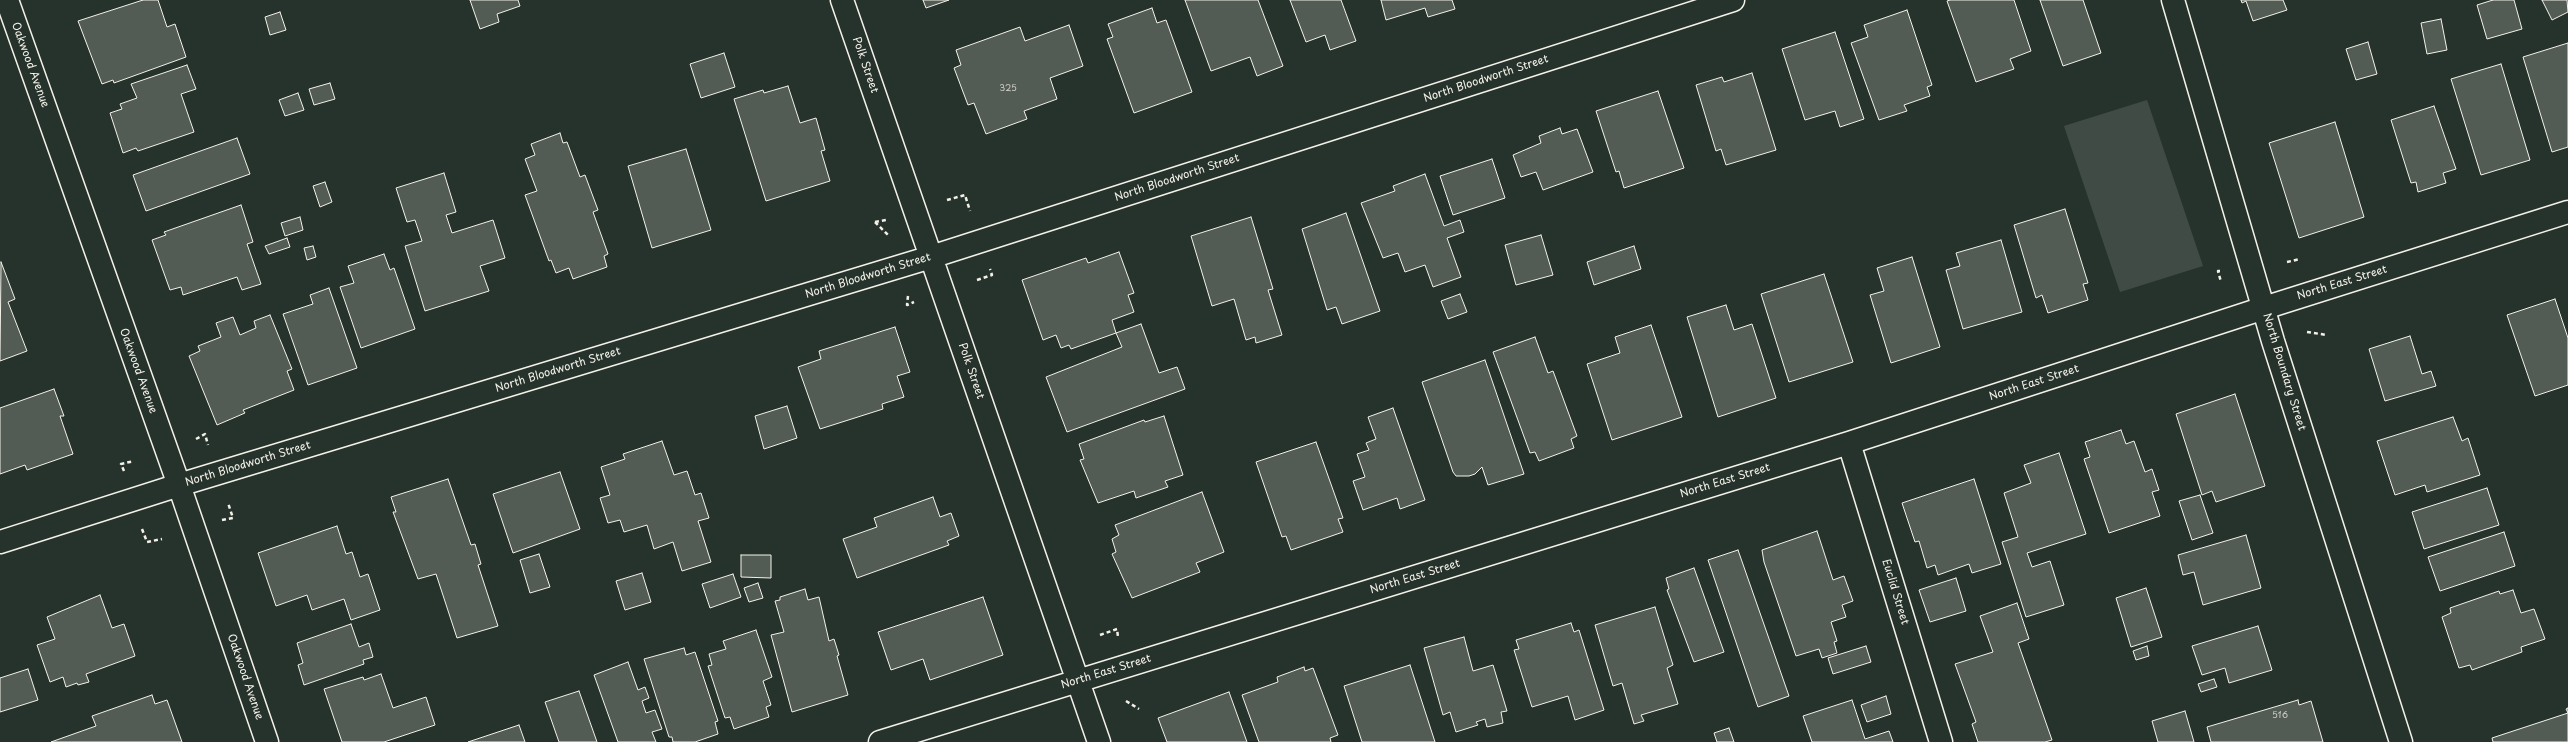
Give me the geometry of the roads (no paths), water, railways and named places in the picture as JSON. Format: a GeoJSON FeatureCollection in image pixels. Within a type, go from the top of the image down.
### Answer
{"type":"FeatureCollection","features":[{"type":"Feature","properties":{"kind":"street","name":"Oakwood Avenue"},"geometry":{"type":"LineString","coordinates":[[7,0],[179,485],[267,742]]}},
{"type":"Feature","properties":{"kind":"street","name":"Polk Street"},"geometry":{"type":"LineString","coordinates":[[842,0],[1099,742]]}},
{"type":"Feature","properties":{"kind":"street","name":"North Bloodworth Street"},"geometry":{"type":"LineString","coordinates":[[0,542],[179,485],[931,257],[1681,8],[1733,0]]}},
{"type":"Feature","properties":{"kind":"street","name":"North Boundary Street"},"geometry":{"type":"LineString","coordinates":[[2173,0],[2264,308],[2401,742]]}},
{"type":"Feature","properties":{"kind":"street","name":"North East Street"},"geometry":{"type":"LineString","coordinates":[[880,742],[1849,443],[2264,308],[2568,212]]}},
{"type":"Feature","properties":{"kind":"street","name":"Euclid Street"},"geometry":{"type":"LineString","coordinates":[[1849,443],[1941,742]]}}]}
